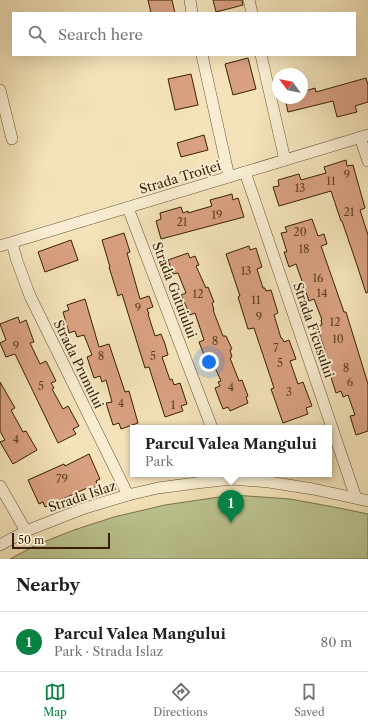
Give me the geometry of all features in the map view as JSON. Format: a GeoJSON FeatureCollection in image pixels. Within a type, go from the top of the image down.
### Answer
{"type":"FeatureCollection","features":[{"type":"Feature","properties":{"kind":"street"},"geometry":{"type":"LineString","coordinates":[[190,0],[192,12]]}},
{"type":"Feature","properties":{"kind":"street"},"geometry":{"type":"LineString","coordinates":[[249,0],[252,12]]}},
{"type":"Feature","properties":{"kind":"street"},"geometry":{"type":"LineString","coordinates":[[202,56],[229,177]]}},
{"type":"Feature","properties":{"kind":"street"},"geometry":{"type":"LineString","coordinates":[[261,56],[285,160]]}},
{"type":"Feature","properties":{"kind":"street"},"geometry":{"type":"LineString","coordinates":[[0,90],[12,139]]}},
{"type":"Feature","properties":{"kind":"street"},"geometry":{"type":"LineString","coordinates":[[364,136],[368,160]]}},
{"type":"Feature","properties":{"kind":"street","name":"Strada Troiței"},"geometry":{"type":"LineString","coordinates":[[0,246],[364,136]]}},
{"type":"Feature","properties":{"kind":"street","name":"Strada Ficusului"},"geometry":{"type":"LineString","coordinates":[[245,172],[331,425]]}},
{"type":"Feature","properties":{"kind":"street","name":"Strada Gutuiului"},"geometry":{"type":"LineString","coordinates":[[128,208],[211,425]]}},
{"type":"Feature","properties":{"kind":"street","name":"Strada Prunului"},"geometry":{"type":"LineString","coordinates":[[12,243],[30,296],[128,495]]}},
{"type":"Feature","properties":{"kind":"street","name":"Strada Ficusului"},"geometry":{"type":"LineString","coordinates":[[332,428],[356,498]]}},
{"type":"Feature","properties":{"kind":"street","name":"Strada Islaz"},"geometry":{"type":"LineString","coordinates":[[0,546],[26,530],[85,508],[158,488],[225,477]]}},
{"type":"Feature","properties":{"kind":"street","name":"Strada Islaz"},"geometry":{"type":"LineString","coordinates":[[237,477],[368,501]]}},
{"type":"Feature","properties":{"kind":"street"},"geometry":{"type":"LineString","coordinates":[[0,486],[26,530]]}},
{"type":"Feature","properties":{"kind":"green space"},"geometry":{"type":"Polygon","coordinates":[[[233,495],[290,499],[368,514],[368,559],[10,559],[36,545],[74,530],[114,517],[165,505],[233,495]]]}},
{"type":"Feature","properties":{"kind":"building"},"geometry":{"type":"Polygon","coordinates":[[[148,0],[172,0],[175,12],[151,12],[148,0]]]}},
{"type":"Feature","properties":{"kind":"building"},"geometry":{"type":"Polygon","coordinates":[[[213,0],[242,0],[243,5],[216,12],[213,0]]]}},
{"type":"Feature","properties":{"kind":"building"},"geometry":{"type":"Polygon","coordinates":[[[248,58],[256,89],[233,95],[225,64],[248,58]]]}},
{"type":"Feature","properties":{"kind":"building"},"geometry":{"type":"Polygon","coordinates":[[[191,74],[198,105],[175,110],[168,79],[191,74]]]}},
{"type":"Feature","properties":{"kind":"building"},"geometry":{"type":"Polygon","coordinates":[[[366,78],[368,85],[368,102],[355,106],[357,112],[337,117],[333,101],[288,112],[286,104],[308,104],[308,90],[315,88],[316,92],[366,78]]]}},
{"type":"Feature","properties":{"kind":"building"},"geometry":{"type":"Polygon","coordinates":[[[204,135],[208,150],[181,157],[177,143],[204,135]]]}},
{"type":"Feature","properties":{"kind":"building"},"geometry":{"type":"Polygon","coordinates":[[[346,160],[347,166],[353,165],[365,208],[360,210],[368,235],[368,292],[366,293],[331,191],[279,206],[273,187],[279,186],[278,180],[299,174],[301,180],[326,173],[324,167],[346,160]]]}},
{"type":"Feature","properties":{"kind":"building"},"geometry":{"type":"Polygon","coordinates":[[[232,194],[233,200],[238,198],[244,217],[161,239],[156,221],[161,219],[160,213],[181,207],[183,213],[188,211],[188,213],[212,206],[210,200],[232,194]]]}},
{"type":"Feature","properties":{"kind":"building"},"geometry":{"type":"Polygon","coordinates":[[[312,219],[318,236],[324,234],[327,244],[321,246],[344,312],[346,312],[368,384],[368,431],[356,435],[350,416],[355,415],[348,395],[343,397],[341,391],[336,393],[327,365],[329,364],[317,326],[322,325],[322,320],[314,299],[309,301],[296,264],[289,267],[284,252],[287,252],[281,233],[287,232],[285,227],[312,219]]]}},
{"type":"Feature","properties":{"kind":"building"},"geometry":{"type":"Polygon","coordinates":[[[124,233],[130,252],[127,253],[140,299],[149,296],[153,307],[147,309],[148,314],[155,336],[161,334],[165,344],[168,355],[162,357],[170,380],[172,379],[174,385],[180,383],[187,404],[181,406],[183,411],[165,417],[149,367],[145,368],[122,294],[118,296],[102,240],[124,233]]]}},
{"type":"Feature","properties":{"kind":"building"},"geometry":{"type":"Polygon","coordinates":[[[71,240],[78,260],[45,272],[38,252],[71,240]]]}},
{"type":"Feature","properties":{"kind":"building"},"geometry":{"type":"Polygon","coordinates":[[[249,246],[250,250],[256,248],[262,267],[257,269],[263,288],[265,288],[266,291],[271,290],[278,313],[274,315],[281,338],[284,342],[289,340],[296,359],[290,361],[298,384],[303,382],[312,406],[306,408],[308,414],[283,423],[271,389],[274,388],[254,328],[248,329],[238,297],[240,296],[226,254],[249,246]]]}},
{"type":"Feature","properties":{"kind":"building"},"geometry":{"type":"Polygon","coordinates":[[[188,253],[190,258],[195,256],[199,265],[196,266],[206,288],[208,287],[214,302],[212,303],[213,310],[223,336],[226,336],[232,349],[230,350],[232,357],[230,358],[239,381],[242,380],[248,396],[246,397],[248,403],[230,411],[228,407],[223,409],[215,388],[220,386],[218,382],[221,381],[212,361],[207,363],[199,342],[204,340],[195,313],[190,315],[181,295],[186,293],[178,273],[173,274],[168,260],[188,253]]]}},
{"type":"Feature","properties":{"kind":"building"},"geometry":{"type":"Polygon","coordinates":[[[85,299],[99,347],[109,344],[125,392],[129,391],[138,423],[121,429],[119,423],[113,425],[106,403],[112,402],[106,380],[102,382],[100,376],[94,378],[87,357],[92,355],[84,335],[77,337],[75,331],[69,333],[63,312],[69,310],[67,305],[85,299]]]}},
{"type":"Feature","properties":{"kind":"building"},"geometry":{"type":"Polygon","coordinates":[[[18,317],[20,323],[26,320],[34,342],[30,343],[40,364],[46,361],[56,381],[51,383],[54,388],[52,389],[63,409],[68,406],[79,426],[73,429],[76,434],[58,443],[15,354],[6,357],[0,343],[6,340],[0,324],[18,317]]]}},
{"type":"Feature","properties":{"kind":"building"},"geometry":{"type":"Polygon","coordinates":[[[0,382],[15,408],[11,410],[23,432],[26,431],[37,450],[13,464],[0,442],[5,440],[0,431],[0,382]]]}},
{"type":"Feature","properties":{"kind":"building"},"geometry":{"type":"Polygon","coordinates":[[[89,454],[100,479],[96,481],[98,486],[88,490],[87,488],[45,507],[43,502],[39,504],[28,480],[64,464],[65,466],[89,454]]]}},
{"type":"Feature","properties":{"kind":"place","name":"Parcul Valea Mangului"},"geometry":{"type":"Point","coordinates":[231,523]}}]}
